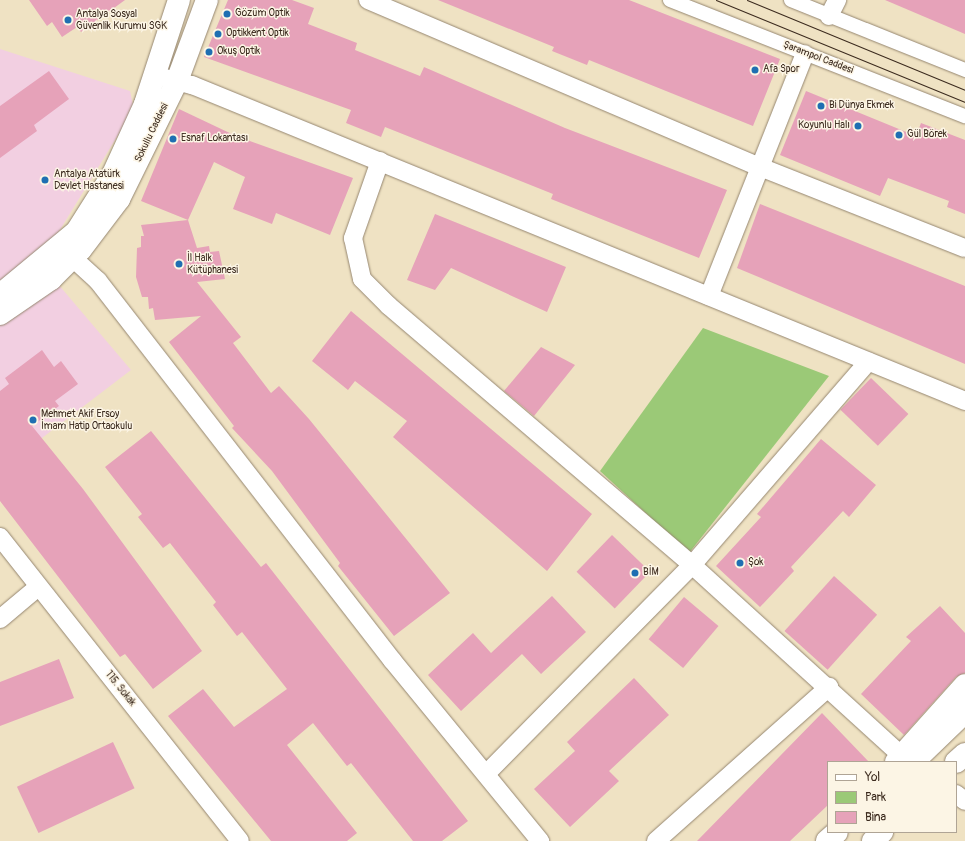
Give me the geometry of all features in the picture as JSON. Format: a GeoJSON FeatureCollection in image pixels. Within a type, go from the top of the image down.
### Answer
{"type":"FeatureCollection","features":[{"type":"Feature","properties":{"kind":"main road","name":"Sokullu Caddesi"},"geometry":{"type":"LineString","coordinates":[[0,314],[51,279],[77,231],[113,174],[145,104],[153,75],[179,0]]}},
{"type":"Feature","properties":{"kind":"main road","name":"Sokullu Caddesi"},"geometry":{"type":"LineString","coordinates":[[0,295],[67,251],[119,199],[177,81],[206,0]]}},
{"type":"Feature","properties":{"kind":"main road"},"geometry":{"type":"LineString","coordinates":[[903,759],[965,686]]}},
{"type":"Feature","properties":{"kind":"main road"},"geometry":{"type":"LineString","coordinates":[[903,759],[965,712]]}},
{"type":"Feature","properties":{"kind":"main road"},"geometry":{"type":"LineString","coordinates":[[937,761],[965,733]]}},
{"type":"Feature","properties":{"kind":"main road"},"geometry":{"type":"LineString","coordinates":[[957,761],[965,754]]}},
{"type":"Feature","properties":{"kind":"main road"},"geometry":{"type":"LineString","coordinates":[[827,841],[836,833]]}},
{"type":"Feature","properties":{"kind":"main road"},"geometry":{"type":"LineString","coordinates":[[873,841],[881,833]]}},
{"type":"Feature","properties":{"kind":"street"},"geometry":{"type":"LineString","coordinates":[[368,0],[760,167],[965,248]]}},
{"type":"Feature","properties":{"kind":"street","name":"Şarampol Caddesi"},"geometry":{"type":"LineString","coordinates":[[670,0],[965,116]]}},
{"type":"Feature","properties":{"kind":"street"},"geometry":{"type":"LineString","coordinates":[[791,0],[833,8],[965,70]]}},
{"type":"Feature","properties":{"kind":"street"},"geometry":{"type":"LineString","coordinates":[[709,296],[805,54]]}},
{"type":"Feature","properties":{"kind":"street"},"geometry":{"type":"LineString","coordinates":[[153,75],[177,81],[380,161],[965,401]]}},
{"type":"Feature","properties":{"kind":"street"},"geometry":{"type":"LineString","coordinates":[[380,161],[353,238],[362,279],[389,306],[692,565],[829,687],[903,759]]}},
{"type":"Feature","properties":{"kind":"street"},"geometry":{"type":"LineString","coordinates":[[67,251],[392,660],[487,773],[540,841]]}},
{"type":"Feature","properties":{"kind":"street"},"geometry":{"type":"LineString","coordinates":[[487,773],[692,565],[868,362]]}},
{"type":"Feature","properties":{"kind":"street","name":"115. Sokak"},"geometry":{"type":"LineString","coordinates":[[0,537],[240,841]]}},
{"type":"Feature","properties":{"kind":"street"},"geometry":{"type":"LineString","coordinates":[[0,619],[38,587]]}},
{"type":"Feature","properties":{"kind":"street"},"geometry":{"type":"LineString","coordinates":[[656,841],[829,687]]}},
{"type":"Feature","properties":{"kind":"street"},"geometry":{"type":"LineString","coordinates":[[957,795],[965,801]]}},
{"type":"Feature","properties":{"kind":"shaded area","name":"Antalya Atatürk Devlet Hastanesi"},"geometry":{"type":"Polygon","coordinates":[[[0,49],[130,91],[134,109],[47,251],[0,284],[0,49]]]}},
{"type":"Feature","properties":{"kind":"shaded area","name":"Mehmet Akif Ersoy İmam Hatip Ortaokulu"},"geometry":{"type":"Polygon","coordinates":[[[58,284],[131,370],[0,470],[0,325],[58,284]]]}},
{"type":"Feature","properties":{"kind":"green space"},"geometry":{"type":"Polygon","coordinates":[[[703,328],[829,376],[689,553],[600,471],[703,328]]]}},
{"type":"Feature","properties":{"kind":"building","name":"Antalya Sosyal Güvenlik Kurumu SGK"},"geometry":{"type":"Polygon","coordinates":[[[29,0],[125,0],[81,32],[77,27],[62,37],[52,22],[47,26],[29,0]]]}},
{"type":"Feature","properties":{"kind":"building"},"geometry":{"type":"Polygon","coordinates":[[[228,0],[292,0],[314,8],[308,24],[357,43],[355,50],[420,76],[424,67],[565,128],[727,190],[699,258],[551,199],[553,194],[385,127],[381,137],[346,123],[351,110],[204,57],[228,0]]]}},
{"type":"Feature","properties":{"kind":"building"},"geometry":{"type":"Polygon","coordinates":[[[438,0],[629,0],[780,59],[753,126],[589,60],[587,65],[552,51],[554,47],[438,0]]]}},
{"type":"Feature","properties":{"kind":"building"},"geometry":{"type":"Polygon","coordinates":[[[885,0],[965,0],[965,34],[885,0]]]}},
{"type":"Feature","properties":{"kind":"building"},"geometry":{"type":"Polygon","coordinates":[[[49,71],[69,99],[34,125],[37,131],[0,158],[0,106],[49,71]]]}},
{"type":"Feature","properties":{"kind":"building"},"geometry":{"type":"Polygon","coordinates":[[[806,91],[916,136],[921,123],[965,140],[965,214],[947,207],[949,201],[888,178],[880,196],[780,155],[806,91]]]}},
{"type":"Feature","properties":{"kind":"building"},"geometry":{"type":"Polygon","coordinates":[[[179,109],[236,136],[353,178],[330,235],[276,213],[272,224],[233,209],[245,177],[214,162],[188,220],[141,201],[179,109]]]}},
{"type":"Feature","properties":{"kind":"building"},"geometry":{"type":"Polygon","coordinates":[[[760,204],[965,286],[965,364],[737,268],[760,204]]]}},
{"type":"Feature","properties":{"kind":"building"},"geometry":{"type":"Polygon","coordinates":[[[435,214],[566,267],[547,312],[451,268],[435,290],[407,280],[435,214]]]}},
{"type":"Feature","properties":{"kind":"building"},"geometry":{"type":"Polygon","coordinates":[[[188,220],[197,248],[209,246],[210,252],[219,251],[225,279],[197,282],[241,337],[233,343],[271,393],[279,386],[309,419],[450,593],[394,636],[338,566],[340,563],[272,471],[232,428],[234,426],[169,342],[201,316],[155,320],[153,308],[149,309],[148,297],[142,297],[136,277],[137,248],[141,247],[141,236],[144,236],[141,225],[188,220]]]}},
{"type":"Feature","properties":{"kind":"building"},"geometry":{"type":"Polygon","coordinates":[[[351,311],[592,514],[547,571],[393,437],[407,421],[355,381],[348,390],[312,361],[351,311]]]}},
{"type":"Feature","properties":{"kind":"building"},"geometry":{"type":"Polygon","coordinates":[[[541,347],[575,365],[534,416],[504,391],[541,347]]]}},
{"type":"Feature","properties":{"kind":"building"},"geometry":{"type":"Polygon","coordinates":[[[42,350],[54,367],[61,361],[78,384],[55,401],[59,406],[32,426],[83,489],[202,651],[153,689],[125,654],[120,657],[0,501],[0,391],[9,384],[5,378],[42,350]]]}},
{"type":"Feature","properties":{"kind":"building"},"geometry":{"type":"Polygon","coordinates":[[[871,378],[908,414],[878,446],[840,410],[871,378]]]}},
{"type":"Feature","properties":{"kind":"building"},"geometry":{"type":"Polygon","coordinates":[[[151,431],[261,567],[266,563],[468,821],[442,841],[413,841],[351,763],[347,766],[313,723],[287,745],[357,833],[347,841],[271,841],[168,716],[203,689],[234,727],[287,689],[242,632],[237,636],[213,605],[216,602],[170,543],[163,548],[138,517],[142,514],[105,467],[151,431]]]}},
{"type":"Feature","properties":{"kind":"building"},"geometry":{"type":"Polygon","coordinates":[[[821,439],[876,485],[849,517],[843,511],[791,567],[794,571],[760,607],[716,566],[761,517],[757,514],[821,439]]]}},
{"type":"Feature","properties":{"kind":"building"},"geometry":{"type":"Polygon","coordinates":[[[612,535],[650,572],[615,609],[577,572],[612,535]]]}},
{"type":"Feature","properties":{"kind":"building"},"geometry":{"type":"Polygon","coordinates":[[[834,576],[877,615],[828,670],[784,631],[834,576]]]}},
{"type":"Feature","properties":{"kind":"building"},"geometry":{"type":"Polygon","coordinates":[[[552,596],[586,632],[541,674],[522,654],[461,711],[428,675],[473,633],[491,653],[552,596]]]}},
{"type":"Feature","properties":{"kind":"building"},"geometry":{"type":"Polygon","coordinates":[[[684,597],[718,626],[683,668],[649,639],[684,597]]]}},
{"type":"Feature","properties":{"kind":"building"},"geometry":{"type":"Polygon","coordinates":[[[940,606],[965,633],[965,673],[956,677],[904,735],[861,694],[911,641],[906,637],[940,606]]]}},
{"type":"Feature","properties":{"kind":"building"},"geometry":{"type":"Polygon","coordinates":[[[59,659],[74,698],[0,726],[0,682],[59,659]]]}},
{"type":"Feature","properties":{"kind":"building"},"geometry":{"type":"Polygon","coordinates":[[[634,678],[669,715],[609,771],[619,781],[570,827],[534,789],[575,751],[567,742],[634,678]]]}},
{"type":"Feature","properties":{"kind":"building"},"geometry":{"type":"Polygon","coordinates":[[[822,713],[868,761],[827,761],[827,806],[790,841],[697,841],[822,713]]]}},
{"type":"Feature","properties":{"kind":"building"},"geometry":{"type":"Polygon","coordinates":[[[113,742],[135,788],[38,833],[17,787],[113,742]]]}},
{"type":"Feature","properties":{"kind":"tram line"},"geometry":{"type":"LineString","coordinates":[[716,0],[965,102]]}},
{"type":"Feature","properties":{"kind":"tram line"},"geometry":{"type":"LineString","coordinates":[[747,0],[965,90]]}},
{"type":"Feature","properties":{"kind":"place","name":"Gözüm Optik"},"geometry":{"type":"Point","coordinates":[227,14]}},
{"type":"Feature","properties":{"kind":"place","name":"Antalya Sosyal Güvenlik Kurumu SGK"},"geometry":{"type":"Point","coordinates":[68,20]}},
{"type":"Feature","properties":{"kind":"place","name":"Optikkent Optik"},"geometry":{"type":"Point","coordinates":[218,34]}},
{"type":"Feature","properties":{"kind":"place","name":"Okuş Optik"},"geometry":{"type":"Point","coordinates":[209,52]}},
{"type":"Feature","properties":{"kind":"place","name":"Afa Spor"},"geometry":{"type":"Point","coordinates":[755,70]}},
{"type":"Feature","properties":{"kind":"place","name":"Bi Dünya Ekmek"},"geometry":{"type":"Point","coordinates":[821,106]}},
{"type":"Feature","properties":{"kind":"place","name":"Koyunlu Halı"},"geometry":{"type":"Point","coordinates":[858,126]}},
{"type":"Feature","properties":{"kind":"place","name":"Gül Börek"},"geometry":{"type":"Point","coordinates":[899,135]}},
{"type":"Feature","properties":{"kind":"place","name":"Esnaf Lokantası"},"geometry":{"type":"Point","coordinates":[173,139]}},
{"type":"Feature","properties":{"kind":"place","name":"Antalya Atatürk Devlet Hastanesi"},"geometry":{"type":"Point","coordinates":[45,180]}},
{"type":"Feature","properties":{"kind":"place","name":"İl Halk Kütüphanesi"},"geometry":{"type":"Point","coordinates":[179,264]}},
{"type":"Feature","properties":{"kind":"place","name":"Mehmet Akif Ersoy İmam Hatip Ortaokulu"},"geometry":{"type":"Point","coordinates":[33,420]}},
{"type":"Feature","properties":{"kind":"place","name":"Şok"},"geometry":{"type":"Point","coordinates":[740,563]}},
{"type":"Feature","properties":{"kind":"place","name":"BİM"},"geometry":{"type":"Point","coordinates":[635,573]}}]}
